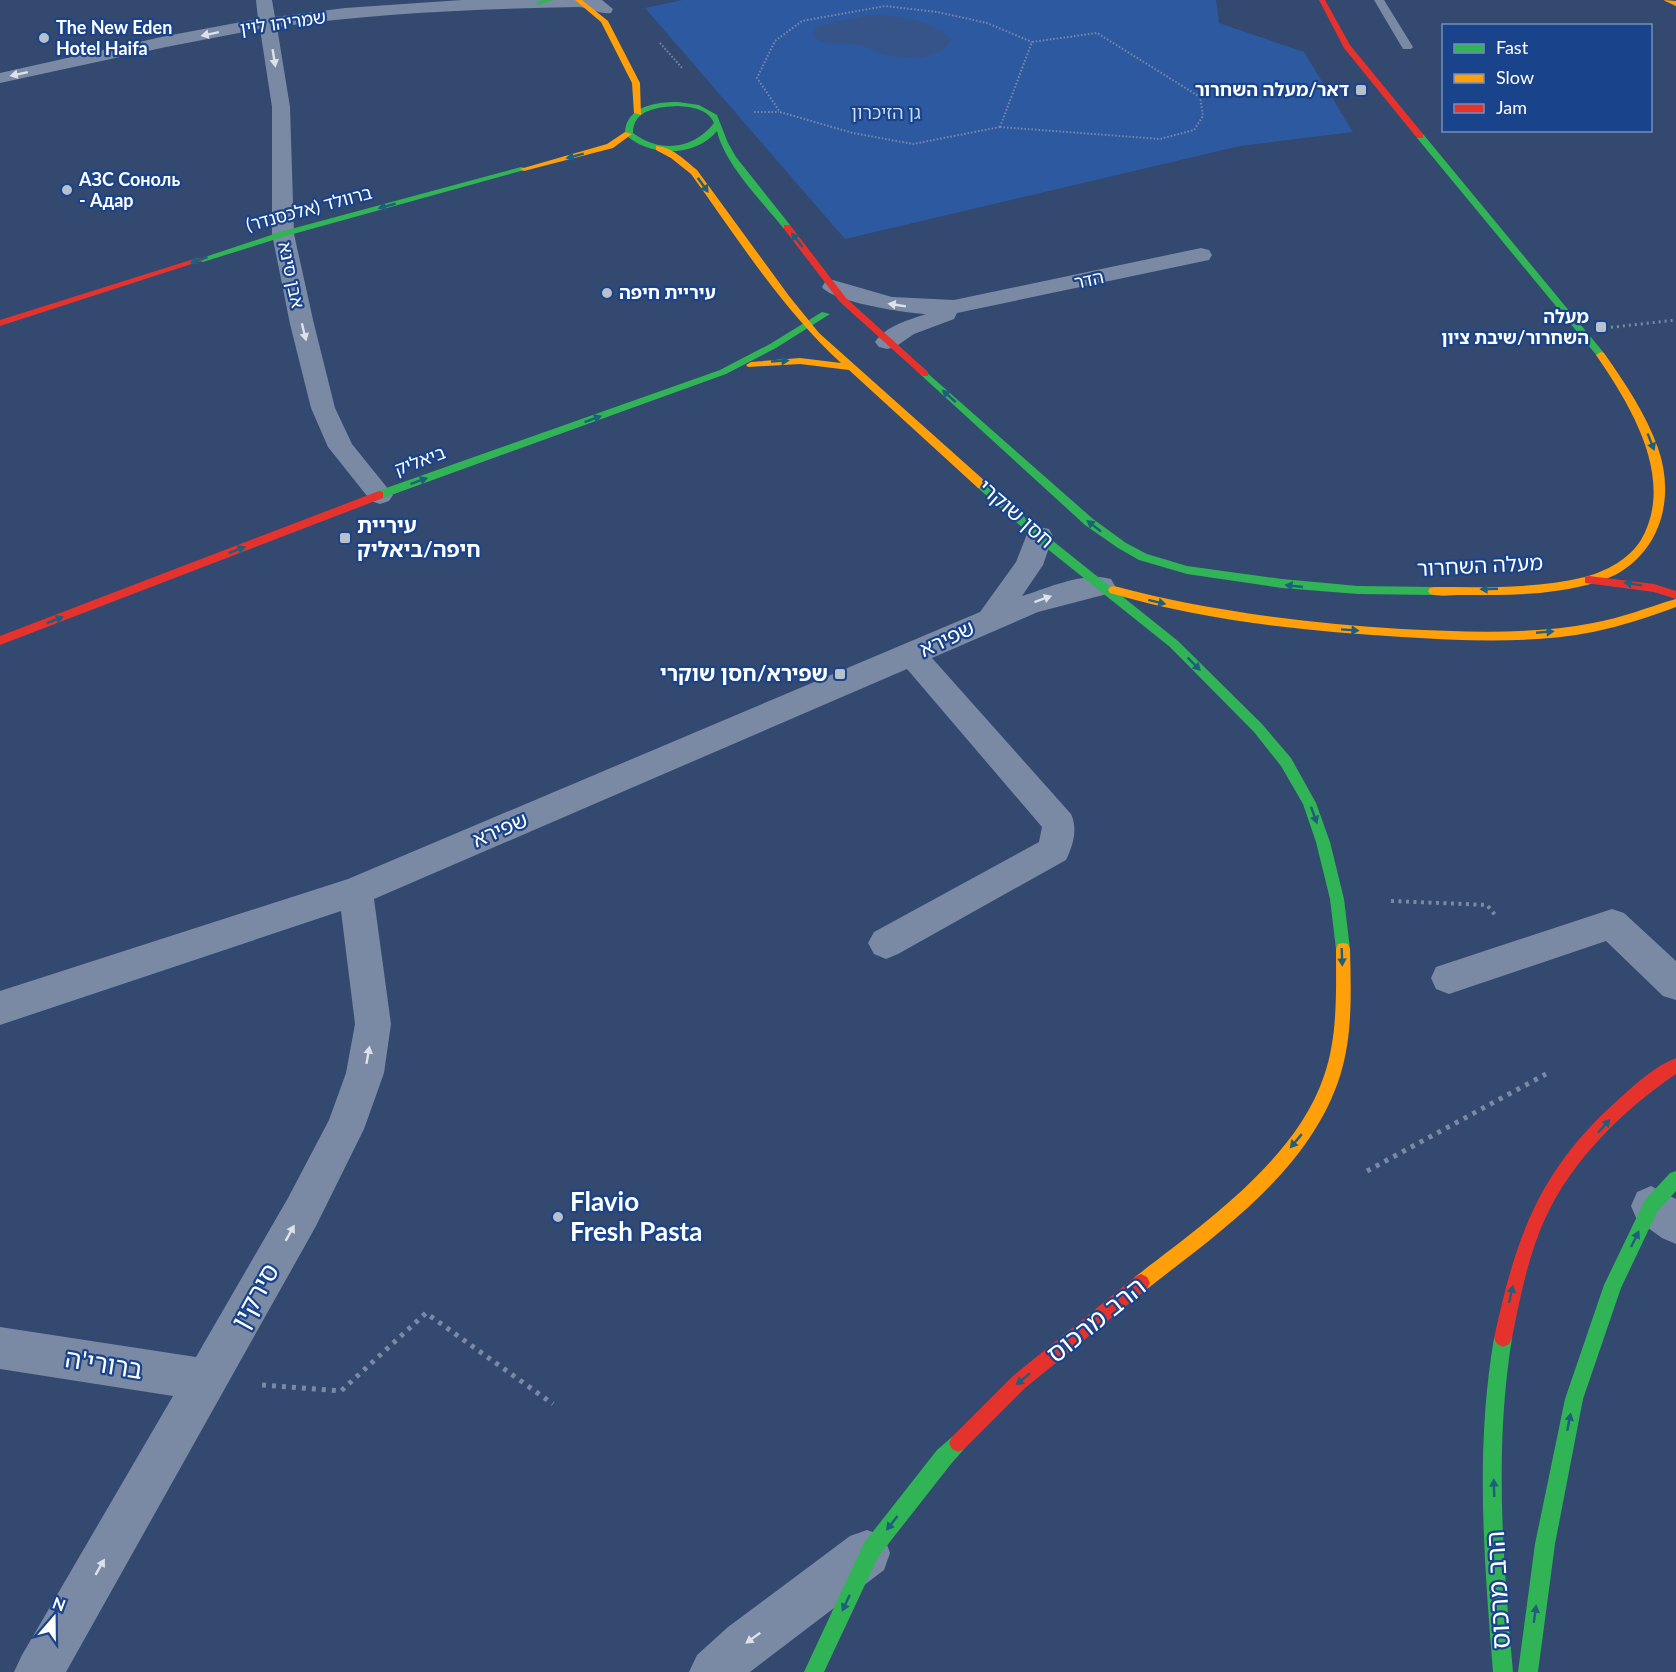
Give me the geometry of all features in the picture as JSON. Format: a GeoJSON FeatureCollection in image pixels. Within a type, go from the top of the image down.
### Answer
{"type":"FeatureCollection","features":[{"type":"Feature","properties":{"kind":"street","name":"אבן סינא"},"geometry":{"type":"LineString","coordinates":[[264,0],[281,107],[283,234],[302,324],[323,408],[341,447],[380,495]]}},
{"type":"Feature","properties":{"kind":"street","name":"מעלה השחרור"},"geometry":{"type":"LineString","coordinates":[[1144,557],[1183,569],[1314,588],[1449,591],[1520,588],[1589,580],[1634,557],[1656,524],[1661,506],[1657,457],[1625,390],[1581,331],[1347,46],[1322,0]]}},
{"type":"Feature","properties":{"kind":"street"},"geometry":{"type":"LineString","coordinates":[[1667,0],[1676,4]]}},
{"type":"Feature","properties":{"kind":"street","name":"שמריהו לוין"},"geometry":{"type":"LineString","coordinates":[[0,78],[267,23],[410,7],[544,1],[578,1],[598,4],[605,10]]}},
{"type":"Feature","properties":{"kind":"street"},"geometry":{"type":"LineString","coordinates":[[605,10],[646,87],[710,112],[718,124],[717,131],[701,143],[674,149],[659,148],[634,140],[628,134],[627,126],[630,119],[638,113],[658,106],[689,105]]}},
{"type":"Feature","properties":{"kind":"street"},"geometry":{"type":"LineString","coordinates":[[638,113],[646,87]]}},
{"type":"Feature","properties":{"kind":"street","name":"חסן שוקרי"},"geometry":{"type":"LineString","coordinates":[[718,124],[725,146],[838,293],[887,342],[1089,522],[1113,540],[1144,557]]}},
{"type":"Feature","properties":{"kind":"street","name":"ברוולד (אלכסנדר)"},"geometry":{"type":"LineString","coordinates":[[0,323],[283,234],[610,146],[628,134]]}},
{"type":"Feature","properties":{"kind":"street","name":"חסן שוקרי"},"geometry":{"type":"LineString","coordinates":[[659,148],[675,156],[694,172],[808,326],[849,367],[1040,536],[1174,644],[1258,728],[1286,762],[1309,803],[1323,842],[1337,898]]}},
{"type":"Feature","properties":{"kind":"street","name":"הדר"},"geometry":{"type":"LineString","coordinates":[[887,342],[920,323],[976,304],[1201,255]]}},
{"type":"Feature","properties":{"kind":"street","name":"הדר"},"geometry":{"type":"LineString","coordinates":[[838,293],[913,308],[976,304]]}},
{"type":"Feature","properties":{"kind":"street","name":"ביאליק"},"geometry":{"type":"LineString","coordinates":[[0,641],[380,495],[723,372],[808,326],[838,293]]}},
{"type":"Feature","properties":{"kind":"street"},"geometry":{"type":"LineString","coordinates":[[723,372],[746,366],[791,360],[849,367]]}},
{"type":"Feature","properties":{"kind":"street","name":"מעלה השחרור"},"geometry":{"type":"LineString","coordinates":[[1625,390],[1658,422]]}},
{"type":"Feature","properties":{"kind":"street","name":"שפירא"},"geometry":{"type":"LineString","coordinates":[[988,621],[1029,565],[1040,536]]}},
{"type":"Feature","properties":{"kind":"street"},"geometry":{"type":"LineString","coordinates":[[1589,580],[1654,588],[1676,595]]}},
{"type":"Feature","properties":{"kind":"street"},"geometry":{"type":"LineString","coordinates":[[1101,586],[1180,608],[1230,617],[1299,626],[1459,636],[1514,635],[1617,623],[1676,603]]}},
{"type":"Feature","properties":{"kind":"street","name":"שפירא"},"geometry":{"type":"LineString","coordinates":[[0,1008],[356,891],[912,656],[988,621],[1061,593],[1101,586]]}},
{"type":"Feature","properties":{"kind":"street"},"geometry":{"type":"LineString","coordinates":[[886,943],[1054,850],[1059,824],[912,656]]}},
{"type":"Feature","properties":{"kind":"street","name":"סירקין"},"geometry":{"type":"LineString","coordinates":[[39,1672],[302,1212],[345,1129],[365,1073],[373,1024],[356,891]]}},
{"type":"Feature","properties":{"kind":"street","name":"הרב מרכוס"},"geometry":{"type":"LineString","coordinates":[[714,1672],[745,1644],[871,1550],[944,1457],[1019,1382],[1204,1233],[1260,1183],[1302,1135],[1328,1089],[1339,1043],[1344,988],[1337,898]]}},
{"type":"Feature","properties":{"kind":"street"},"geometry":{"type":"LineString","coordinates":[[1449,978],[1612,924],[1676,984]]}},
{"type":"Feature","properties":{"kind":"street","name":"הרב מרכוס"},"geometry":{"type":"LineString","coordinates":[[1503,1672],[1497,1604],[1493,1456],[1500,1345],[1517,1271],[1542,1208],[1576,1156],[1618,1110],[1676,1065]]}},
{"type":"Feature","properties":{"kind":"street","name":"הרב מרכוס"},"geometry":{"type":"LineString","coordinates":[[1527,1672],[1545,1544],[1574,1399],[1613,1285],[1668,1203]]}},
{"type":"Feature","properties":{"kind":"street","name":"ברורי'ה"},"geometry":{"type":"LineString","coordinates":[[0,1348],[207,1380]]}},
{"type":"Feature","properties":{"kind":"street"},"geometry":{"type":"LineString","coordinates":[[814,1672],[871,1550]]}},
{"type":"Feature","properties":{"kind":"lane"},"geometry":{"type":"LineString","coordinates":[[1378,0],[1407,47]]}},
{"type":"Feature","properties":{"kind":"path"},"geometry":{"type":"LineString","coordinates":[[885,6],[937,12],[987,23],[1032,42],[1097,33],[1200,97],[1203,116],[1194,130],[1160,139],[1000,127],[913,144],[853,133],[780,112],[757,78],[775,41],[802,21],[885,6]]}},
{"type":"Feature","properties":{"kind":"path"},"geometry":{"type":"LineString","coordinates":[[1000,127],[1032,42]]}},
{"type":"Feature","properties":{"kind":"path"},"geometry":{"type":"LineString","coordinates":[[1581,331],[1676,320]]}},
{"type":"Feature","properties":{"kind":"path"},"geometry":{"type":"LineString","coordinates":[[1391,901],[1487,905],[1528,952]]}},
{"type":"Feature","properties":{"kind":"path"},"geometry":{"type":"LineString","coordinates":[[1367,1171],[1546,1074]]}},
{"type":"Feature","properties":{"kind":"path"},"geometry":{"type":"LineString","coordinates":[[207,1380],[341,1391],[426,1313],[553,1404]]}},
{"type":"Feature","properties":{"kind":"green space","name":"גן הזיכרון"},"geometry":{"type":"Polygon","coordinates":[[[682,0],[1216,0],[1219,23],[1304,52],[1353,132],[1240,146],[845,239],[645,8],[682,0]]]}},
{"type":"Feature","properties":{"kind":"shaded area"},"geometry":{"type":"Polygon","coordinates":[[[869,15],[902,17],[924,22],[951,39],[940,51],[917,58],[908,58],[888,55],[857,45],[829,43],[813,36],[813,31],[819,26],[869,15]]]}},
{"type":"Feature","properties":{"kind":"traffic: fast"},"geometry":{"type":"LineString","coordinates":[[538,3],[550,0]]}},
{"type":"Feature","properties":{"kind":"traffic: fast"},"geometry":{"type":"LineString","coordinates":[[718,124],[700,141],[676,149],[651,146],[629,134],[629,125],[634,116],[652,107],[678,104],[696,106],[711,113],[715,116],[717,120],[724,143],[733,157],[787,227]]}},
{"type":"Feature","properties":{"kind":"traffic: fast"},"geometry":{"type":"LineString","coordinates":[[1420,136],[1601,355]]}},
{"type":"Feature","properties":{"kind":"traffic: fast"},"geometry":{"type":"LineString","coordinates":[[200,260],[283,234],[524,169]]}},
{"type":"Feature","properties":{"kind":"traffic: fast"},"geometry":{"type":"LineString","coordinates":[[379,495],[723,372],[773,346],[825,314]]}},
{"type":"Feature","properties":{"kind":"traffic: fast"},"geometry":{"type":"LineString","coordinates":[[925,374],[1089,522],[1143,557],[1187,570],[1282,584],[1358,590],[1434,591]]}},
{"type":"Feature","properties":{"kind":"traffic: fast"},"geometry":{"type":"LineString","coordinates":[[982,485],[1039,536],[1174,644],[1258,728],[1286,762],[1309,803],[1323,842],[1337,899],[1343,949]]}},
{"type":"Feature","properties":{"kind":"traffic: fast"},"geometry":{"type":"LineString","coordinates":[[1528,1672],[1545,1544],[1574,1399],[1613,1285],[1651,1206],[1676,1179]]}},
{"type":"Feature","properties":{"kind":"traffic: fast"},"geometry":{"type":"LineString","coordinates":[[1503,1338],[1492,1420],[1491,1462],[1493,1547],[1503,1672]]}},
{"type":"Feature","properties":{"kind":"traffic: fast"},"geometry":{"type":"LineString","coordinates":[[814,1672],[871,1550],[944,1457],[958,1443]]}},
{"type":"Feature","properties":{"kind":"traffic: slow"},"geometry":{"type":"LineString","coordinates":[[578,0],[604,21],[636,83],[638,113]]}},
{"type":"Feature","properties":{"kind":"traffic: slow"},"geometry":{"type":"LineString","coordinates":[[1667,0],[1676,4]]}},
{"type":"Feature","properties":{"kind":"traffic: slow"},"geometry":{"type":"LineString","coordinates":[[524,169],[610,146],[628,134]]}},
{"type":"Feature","properties":{"kind":"traffic: slow"},"geometry":{"type":"LineString","coordinates":[[659,148],[674,156],[694,172],[786,298],[816,335],[982,485]]}},
{"type":"Feature","properties":{"kind":"traffic: slow"},"geometry":{"type":"LineString","coordinates":[[1434,591],[1512,590],[1570,584],[1610,572],[1628,561],[1642,548],[1652,532],[1658,514],[1661,494],[1659,473],[1644,425],[1624,389],[1601,355]]}},
{"type":"Feature","properties":{"kind":"traffic: slow"},"geometry":{"type":"LineString","coordinates":[[751,365],[800,361],[849,367]]}},
{"type":"Feature","properties":{"kind":"traffic: slow"},"geometry":{"type":"LineString","coordinates":[[1114,590],[1204,611],[1265,620],[1357,630],[1457,636],[1558,633],[1631,619],[1676,603]]}},
{"type":"Feature","properties":{"kind":"traffic: slow"},"geometry":{"type":"LineString","coordinates":[[1141,1283],[1194,1242],[1246,1197],[1271,1172],[1312,1119],[1327,1090],[1337,1057],[1343,1002],[1343,949]]}},
{"type":"Feature","properties":{"kind":"traffic: jam"},"geometry":{"type":"LineString","coordinates":[[1322,0],[1347,46],[1420,136]]}},
{"type":"Feature","properties":{"kind":"traffic: jam"},"geometry":{"type":"LineString","coordinates":[[787,227],[843,300],[925,374]]}},
{"type":"Feature","properties":{"kind":"traffic: jam"},"geometry":{"type":"LineString","coordinates":[[0,323],[200,260]]}},
{"type":"Feature","properties":{"kind":"traffic: jam"},"geometry":{"type":"LineString","coordinates":[[0,641],[379,495]]}},
{"type":"Feature","properties":{"kind":"traffic: jam"},"geometry":{"type":"LineString","coordinates":[[1589,580],[1654,588],[1676,595]]}},
{"type":"Feature","properties":{"kind":"traffic: jam"},"geometry":{"type":"LineString","coordinates":[[1503,1338],[1523,1257],[1540,1211],[1551,1191],[1599,1129],[1657,1077],[1676,1065]]}},
{"type":"Feature","properties":{"kind":"traffic: jam"},"geometry":{"type":"LineString","coordinates":[[958,1443],[1019,1382],[1141,1283]]}},
{"type":"Feature","properties":{"kind":"place","name":"The New Eden Hotel Haifa"},"geometry":{"type":"Point","coordinates":[44,38]}},
{"type":"Feature","properties":{"kind":"place","name":"דאר/מעלה השחרור"},"geometry":{"type":"Point","coordinates":[1361,90]}},
{"type":"Feature","properties":{"kind":"place","name":"АЗС Соноль - Адар"},"geometry":{"type":"Point","coordinates":[67,190]}},
{"type":"Feature","properties":{"kind":"place","name":"עיריית חיפה"},"geometry":{"type":"Point","coordinates":[607,293]}},
{"type":"Feature","properties":{"kind":"place","name":"מעלה השחרור/שיבת ציון"},"geometry":{"type":"Point","coordinates":[1601,327]}},
{"type":"Feature","properties":{"kind":"place","name":"עיריית חיפה/ביאליק"},"geometry":{"type":"Point","coordinates":[345,538]}},
{"type":"Feature","properties":{"kind":"place","name":"שפירא/חסן שוקרי"},"geometry":{"type":"Point","coordinates":[840,674]}},
{"type":"Feature","properties":{"kind":"place","name":"Flavio Fresh Pasta"},"geometry":{"type":"Point","coordinates":[558,1217]}}]}
